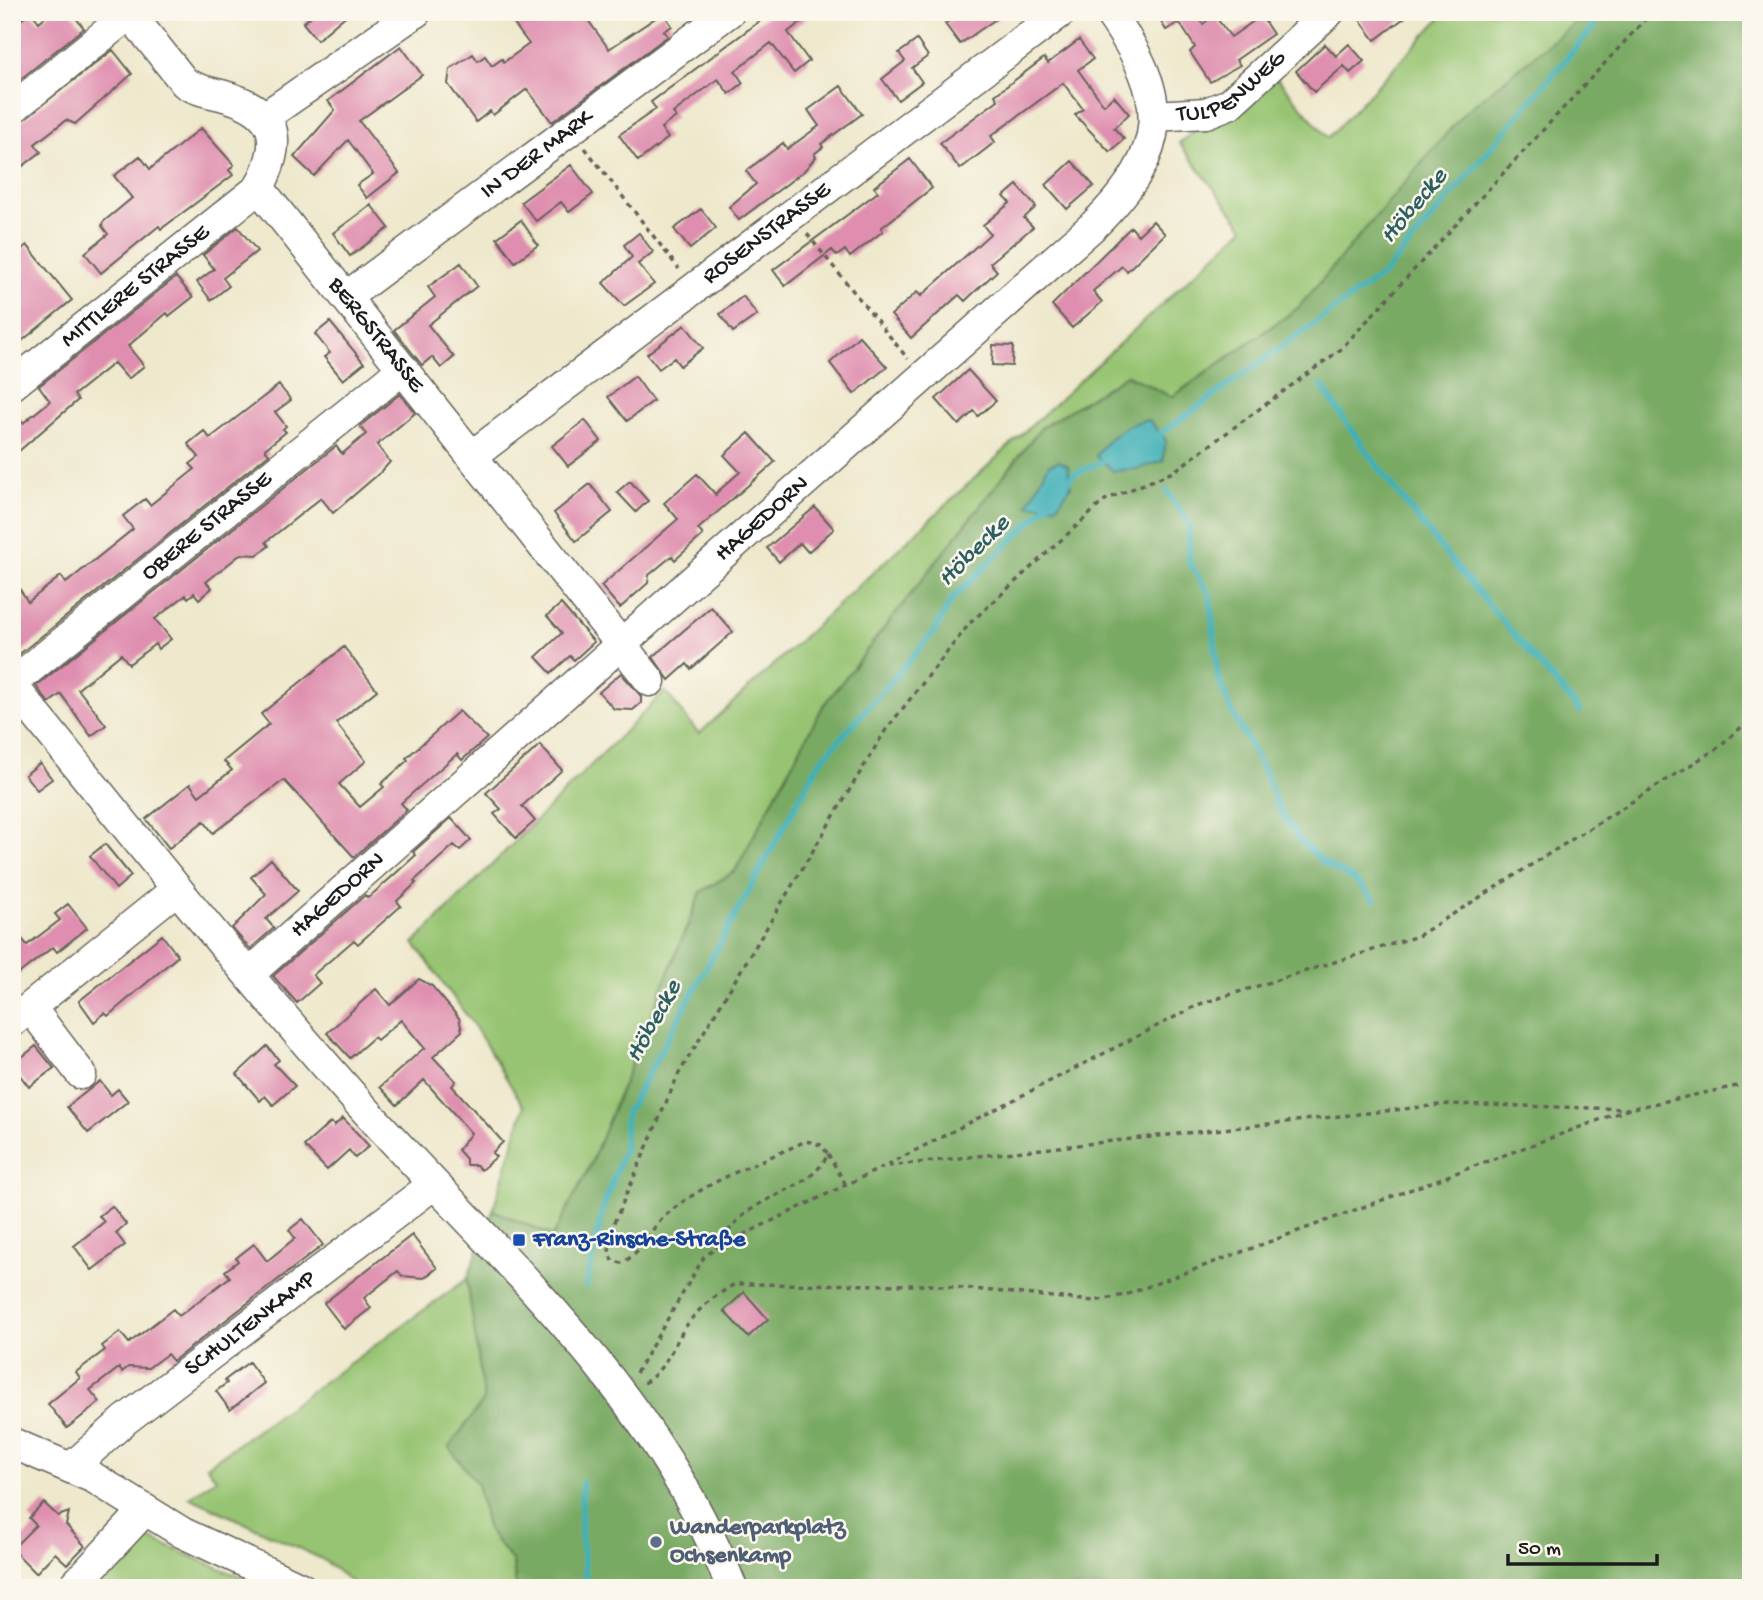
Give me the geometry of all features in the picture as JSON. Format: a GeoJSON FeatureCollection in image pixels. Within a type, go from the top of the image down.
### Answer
{"type":"FeatureCollection","features":[{"type":"Feature","properties":{"kind":"street"},"geometry":{"type":"LineString","coordinates":[[266,117],[416,12]]}},
{"type":"Feature","properties":{"kind":"street","name":"IN DER MARK"},"geometry":{"type":"LineString","coordinates":[[346,297],[729,12]]}},
{"type":"Feature","properties":{"kind":"street","name":"ROSENSTRASSE"},"geometry":{"type":"LineString","coordinates":[[473,456],[1061,12]]}},
{"type":"Feature","properties":{"kind":"street","name":"HAGEDORN"},"geometry":{"type":"LineString","coordinates":[[249,974],[1093,226],[1126,192],[1144,158],[1154,116],[1141,61],[1109,12]]}},
{"type":"Feature","properties":{"kind":"street","name":"TULPENWEG"},"geometry":{"type":"LineString","coordinates":[[1154,116],[1206,113],[1229,103],[1329,12]]}},
{"type":"Feature","properties":{"kind":"street"},"geometry":{"type":"LineString","coordinates":[[12,109],[128,14],[185,83],[198,90],[247,103],[266,117],[273,131],[274,143],[267,172],[259,188]]}},
{"type":"Feature","properties":{"kind":"street","name":"BERGSTRASSE"},"geometry":{"type":"LineString","coordinates":[[259,188],[650,681]]}},
{"type":"Feature","properties":{"kind":"street","name":"MITTLERE STRASSE"},"geometry":{"type":"LineString","coordinates":[[12,385],[259,188]]}},
{"type":"Feature","properties":{"kind":"street","name":"OBERE STRASSE"},"geometry":{"type":"LineString","coordinates":[[12,684],[404,369]]}},
{"type":"Feature","properties":{"kind":"street"},"geometry":{"type":"LineString","coordinates":[[12,684],[177,889],[350,1093],[559,1315],[624,1394],[686,1489],[732,1588]]}},
{"type":"Feature","properties":{"kind":"street"},"geometry":{"type":"LineString","coordinates":[[81,1074],[21,1015],[177,889]]}},
{"type":"Feature","properties":{"kind":"street","name":"SCHULTENKAMP"},"geometry":{"type":"LineString","coordinates":[[72,1467],[125,1420],[434,1184]]}},
{"type":"Feature","properties":{"kind":"street"},"geometry":{"type":"LineString","coordinates":[[12,1443],[72,1467],[198,1540],[301,1588]]}},
{"type":"Feature","properties":{"kind":"street"},"geometry":{"type":"LineString","coordinates":[[72,1588],[145,1510]]}},
{"type":"Feature","properties":{"kind":"path"},"geometry":{"type":"LineString","coordinates":[[846,1185],[821,1145],[806,1142],[696,1192],[664,1217],[632,1258],[622,1263],[613,1261],[609,1255],[610,1232],[678,1075],[885,731],[928,673],[970,623],[1105,500],[1172,472],[1340,351],[1652,12]]}},
{"type":"Feature","properties":{"kind":"path"},"geometry":{"type":"LineString","coordinates":[[571,130],[695,289]]}},
{"type":"Feature","properties":{"kind":"path"},"geometry":{"type":"LineString","coordinates":[[792,216],[923,377]]}},
{"type":"Feature","properties":{"kind":"path"},"geometry":{"type":"LineString","coordinates":[[716,1248],[885,1166],[1200,1004],[1418,936],[1716,749],[1751,719]]}},
{"type":"Feature","properties":{"kind":"path"},"geometry":{"type":"LineString","coordinates":[[624,1394],[656,1376],[690,1320],[714,1296],[735,1284],[932,1285],[1094,1301],[1125,1295],[1629,1109],[1751,1083]]}},
{"type":"Feature","properties":{"kind":"path"},"geometry":{"type":"LineString","coordinates":[[885,1166],[1449,1104],[1629,1109]]}},
{"type":"Feature","properties":{"kind":"path"},"geometry":{"type":"LineString","coordinates":[[624,1394],[704,1258],[716,1248],[740,1218],[770,1198],[809,1179],[822,1166],[828,1154]]}},
{"type":"Feature","properties":{"kind":"green space"},"geometry":{"type":"Polygon","coordinates":[[[1446,12],[1595,12],[1298,308],[1172,397],[1127,375],[1041,428],[823,706],[735,871],[701,892],[590,1166],[553,1237],[493,1210],[524,1107],[475,1027],[414,943],[665,691],[699,734],[1244,228],[1179,143],[1272,72],[1328,138],[1446,12]]]}},
{"type":"Feature","properties":{"kind":"green space"},"geometry":{"type":"Polygon","coordinates":[[[1588,12],[1751,12],[1751,1588],[516,1588],[513,1562],[488,1531],[477,1484],[449,1447],[484,1400],[467,1279],[493,1210],[553,1236],[590,1166],[701,892],[735,871],[823,706],[1041,428],[1127,375],[1172,397],[1298,308],[1464,113],[1588,12]]]}},
{"type":"Feature","properties":{"kind":"green space"},"geometry":{"type":"Polygon","coordinates":[[[467,1279],[485,1400],[449,1447],[477,1483],[488,1531],[513,1562],[516,1588],[359,1588],[322,1559],[189,1497],[216,1479],[207,1466],[467,1279]]]}},
{"type":"Feature","properties":{"kind":"green space"},"geometry":{"type":"Polygon","coordinates":[[[143,1536],[267,1588],[92,1588],[143,1536]]]}},
{"type":"Feature","properties":{"kind":"water"},"geometry":{"type":"Polygon","coordinates":[[[1149,420],[1166,440],[1163,461],[1138,469],[1113,471],[1096,456],[1119,432],[1133,424],[1149,420]]]}},
{"type":"Feature","properties":{"kind":"water"},"geometry":{"type":"Polygon","coordinates":[[[1059,461],[1068,466],[1071,486],[1057,506],[1028,505],[1049,464],[1059,461]]]}},
{"type":"Feature","properties":{"kind":"building"},"geometry":{"type":"Polygon","coordinates":[[[31,12],[39,22],[51,12],[71,12],[84,28],[12,86],[12,34],[19,28],[16,24],[31,12]]]}},
{"type":"Feature","properties":{"kind":"building"},"geometry":{"type":"Polygon","coordinates":[[[316,12],[350,12],[317,40],[303,23],[316,12]]]}},
{"type":"Feature","properties":{"kind":"building"},"geometry":{"type":"Polygon","coordinates":[[[505,12],[582,12],[609,49],[663,13],[672,26],[664,31],[668,36],[552,122],[527,89],[493,115],[490,111],[476,122],[448,84],[450,69],[473,54],[478,61],[485,56],[492,66],[502,59],[504,62],[529,44],[505,12]]]}},
{"type":"Feature","properties":{"kind":"building"},"geometry":{"type":"Polygon","coordinates":[[[772,12],[814,12],[788,32],[809,61],[794,73],[771,43],[735,71],[743,83],[729,94],[718,79],[673,113],[676,117],[661,128],[668,138],[638,161],[619,135],[656,109],[651,102],[772,12]]]}},
{"type":"Feature","properties":{"kind":"building"},"geometry":{"type":"Polygon","coordinates":[[[961,12],[1006,12],[960,44],[945,24],[961,12]]]}},
{"type":"Feature","properties":{"kind":"building"},"geometry":{"type":"Polygon","coordinates":[[[1155,12],[1196,12],[1203,24],[1214,15],[1231,37],[1261,16],[1273,34],[1236,60],[1240,65],[1210,82],[1190,52],[1195,47],[1179,22],[1166,30],[1155,12]]]}},
{"type":"Feature","properties":{"kind":"building"},"geometry":{"type":"Polygon","coordinates":[[[1354,12],[1412,12],[1375,40],[1354,12]]]}},
{"type":"Feature","properties":{"kind":"building"},"geometry":{"type":"Polygon","coordinates":[[[917,40],[928,56],[912,68],[922,82],[898,100],[882,79],[905,61],[899,53],[917,40]]]}},
{"type":"Feature","properties":{"kind":"building"},"geometry":{"type":"Polygon","coordinates":[[[1079,40],[1093,59],[1078,70],[1104,105],[1114,96],[1129,114],[1114,128],[1124,139],[1110,152],[1075,115],[1083,109],[1063,83],[991,136],[995,142],[960,169],[940,143],[998,100],[995,95],[1044,58],[1048,63],[1079,40]]]}},
{"type":"Feature","properties":{"kind":"building"},"geometry":{"type":"Polygon","coordinates":[[[1325,44],[1336,56],[1349,44],[1364,61],[1350,73],[1344,66],[1314,92],[1296,71],[1325,44]]]}},
{"type":"Feature","properties":{"kind":"building"},"geometry":{"type":"Polygon","coordinates":[[[401,46],[422,75],[359,121],[399,173],[367,198],[357,185],[373,174],[348,140],[314,176],[294,157],[335,110],[328,101],[401,46]]]}},
{"type":"Feature","properties":{"kind":"building"},"geometry":{"type":"Polygon","coordinates":[[[113,50],[132,74],[75,124],[66,120],[35,144],[41,152],[23,166],[19,161],[12,166],[12,128],[113,50]]]}},
{"type":"Feature","properties":{"kind":"building"},"geometry":{"type":"Polygon","coordinates":[[[841,86],[862,114],[821,144],[823,147],[814,154],[816,157],[804,171],[739,220],[729,207],[756,184],[746,171],[783,143],[787,149],[819,126],[808,110],[841,86]]]}},
{"type":"Feature","properties":{"kind":"building"},"geometry":{"type":"Polygon","coordinates":[[[201,128],[234,165],[229,170],[233,175],[161,229],[159,226],[101,273],[85,253],[108,234],[102,226],[103,222],[132,198],[114,176],[140,156],[150,169],[201,128]]]}},
{"type":"Feature","properties":{"kind":"building"},"geometry":{"type":"Polygon","coordinates":[[[910,159],[932,188],[881,228],[883,231],[850,257],[845,250],[837,256],[832,250],[785,286],[773,270],[878,192],[874,187],[910,159]]]}},
{"type":"Feature","properties":{"kind":"building"},"geometry":{"type":"Polygon","coordinates":[[[1072,161],[1094,186],[1067,209],[1046,185],[1072,161]]]}},
{"type":"Feature","properties":{"kind":"building"},"geometry":{"type":"Polygon","coordinates":[[[571,165],[593,194],[569,212],[561,202],[536,221],[521,202],[571,165]]]}},
{"type":"Feature","properties":{"kind":"building"},"geometry":{"type":"Polygon","coordinates":[[[1017,185],[1036,207],[1024,218],[1033,227],[990,263],[997,271],[965,301],[959,295],[911,338],[891,315],[917,292],[921,296],[990,234],[983,225],[1010,203],[1004,196],[1017,185]]]}},
{"type":"Feature","properties":{"kind":"building"},"geometry":{"type":"Polygon","coordinates":[[[371,205],[389,228],[350,256],[333,233],[371,205]]]}},
{"type":"Feature","properties":{"kind":"building"},"geometry":{"type":"Polygon","coordinates":[[[701,209],[716,228],[690,249],[674,229],[701,209]]]}},
{"type":"Feature","properties":{"kind":"building"},"geometry":{"type":"Polygon","coordinates":[[[521,220],[538,245],[515,262],[497,238],[521,220]]]}},
{"type":"Feature","properties":{"kind":"building"},"geometry":{"type":"Polygon","coordinates":[[[1153,221],[1165,234],[1127,271],[1122,266],[1093,291],[1102,302],[1072,328],[1052,305],[1131,227],[1138,235],[1153,221]]]}},
{"type":"Feature","properties":{"kind":"building"},"geometry":{"type":"Polygon","coordinates":[[[238,227],[257,251],[223,278],[229,286],[211,300],[197,282],[214,269],[203,255],[238,227]]]}},
{"type":"Feature","properties":{"kind":"building"},"geometry":{"type":"Polygon","coordinates":[[[639,233],[653,252],[638,264],[654,284],[624,306],[603,283],[632,257],[624,245],[639,233]]]}},
{"type":"Feature","properties":{"kind":"building"},"geometry":{"type":"Polygon","coordinates":[[[27,245],[72,300],[12,349],[12,257],[27,245]]]}},
{"type":"Feature","properties":{"kind":"building"},"geometry":{"type":"Polygon","coordinates":[[[461,263],[477,286],[428,325],[454,357],[441,368],[432,357],[422,365],[394,330],[435,297],[428,287],[461,263]]]}},
{"type":"Feature","properties":{"kind":"building"},"geometry":{"type":"Polygon","coordinates":[[[176,277],[193,297],[169,316],[167,313],[128,346],[144,366],[128,379],[114,363],[74,395],[78,400],[12,457],[12,410],[23,423],[50,401],[39,386],[176,277]]]}},
{"type":"Feature","properties":{"kind":"building"},"geometry":{"type":"Polygon","coordinates":[[[743,296],[757,315],[733,332],[720,314],[743,296]]]}},
{"type":"Feature","properties":{"kind":"building"},"geometry":{"type":"Polygon","coordinates":[[[330,322],[364,363],[343,380],[324,357],[330,353],[315,334],[330,322]]]}},
{"type":"Feature","properties":{"kind":"building"},"geometry":{"type":"Polygon","coordinates":[[[685,325],[703,348],[680,366],[674,358],[659,369],[647,354],[685,325]]]}},
{"type":"Feature","properties":{"kind":"building"},"geometry":{"type":"Polygon","coordinates":[[[859,336],[887,367],[854,394],[830,363],[859,336]]]}},
{"type":"Feature","properties":{"kind":"building"},"geometry":{"type":"Polygon","coordinates":[[[993,345],[1013,346],[1012,366],[992,365],[993,345]]]}},
{"type":"Feature","properties":{"kind":"building"},"geometry":{"type":"Polygon","coordinates":[[[968,370],[996,401],[978,416],[974,411],[959,425],[936,399],[968,370]]]}},
{"type":"Feature","properties":{"kind":"building"},"geometry":{"type":"Polygon","coordinates":[[[635,376],[653,401],[627,421],[608,397],[635,376]]]}},
{"type":"Feature","properties":{"kind":"building"},"geometry":{"type":"Polygon","coordinates":[[[279,385],[291,400],[275,412],[286,426],[283,429],[286,432],[265,449],[269,454],[12,660],[12,577],[28,602],[61,576],[66,583],[133,529],[123,516],[145,499],[150,505],[195,469],[190,464],[199,457],[188,444],[204,431],[210,438],[279,385]]]}},
{"type":"Feature","properties":{"kind":"building"},"geometry":{"type":"Polygon","coordinates":[[[400,394],[415,413],[377,445],[390,462],[382,471],[333,513],[321,498],[266,542],[269,546],[257,555],[241,554],[206,582],[212,588],[199,599],[194,593],[188,598],[186,595],[155,619],[171,639],[158,649],[155,644],[129,664],[121,654],[78,689],[106,725],[91,736],[61,694],[49,703],[36,686],[336,446],[342,454],[366,434],[360,426],[400,394]]]}},
{"type":"Feature","properties":{"kind":"building"},"geometry":{"type":"Polygon","coordinates":[[[585,420],[601,441],[568,466],[552,446],[585,420]]]}},
{"type":"Feature","properties":{"kind":"building"},"geometry":{"type":"Polygon","coordinates":[[[749,433],[775,462],[698,529],[703,535],[675,560],[672,556],[649,575],[648,583],[620,608],[601,586],[678,519],[664,503],[697,474],[715,494],[740,472],[724,455],[749,433]]]}},
{"type":"Feature","properties":{"kind":"building"},"geometry":{"type":"Polygon","coordinates":[[[630,481],[648,501],[636,512],[617,492],[630,481]]]}},
{"type":"Feature","properties":{"kind":"building"},"geometry":{"type":"Polygon","coordinates":[[[590,484],[612,512],[576,541],[554,513],[590,484]]]}},
{"type":"Feature","properties":{"kind":"building"},"geometry":{"type":"Polygon","coordinates":[[[815,507],[834,529],[808,552],[800,543],[779,562],[767,548],[815,507]]]}},
{"type":"Feature","properties":{"kind":"building"},"geometry":{"type":"Polygon","coordinates":[[[561,604],[594,642],[574,660],[570,656],[551,673],[536,657],[562,633],[547,616],[561,604]]]}},
{"type":"Feature","properties":{"kind":"building"},"geometry":{"type":"Polygon","coordinates":[[[711,607],[733,632],[691,669],[687,664],[669,680],[653,657],[711,607]]]}},
{"type":"Feature","properties":{"kind":"building"},"geometry":{"type":"Polygon","coordinates":[[[344,647],[377,690],[336,723],[366,761],[339,784],[360,807],[384,787],[381,784],[408,760],[406,758],[459,711],[487,738],[462,760],[457,754],[401,803],[407,810],[354,857],[284,780],[213,833],[204,821],[169,848],[146,819],[190,784],[199,796],[232,770],[224,761],[269,724],[261,714],[344,647]]]}},
{"type":"Feature","properties":{"kind":"building"},"geometry":{"type":"Polygon","coordinates":[[[621,673],[641,696],[641,703],[633,710],[614,709],[599,692],[621,673]]]}},
{"type":"Feature","properties":{"kind":"building"},"geometry":{"type":"Polygon","coordinates":[[[540,745],[562,770],[522,806],[535,821],[516,838],[494,814],[501,809],[486,793],[540,745]]]}},
{"type":"Feature","properties":{"kind":"building"},"geometry":{"type":"Polygon","coordinates":[[[40,763],[52,779],[37,790],[25,775],[40,763]]]}},
{"type":"Feature","properties":{"kind":"building"},"geometry":{"type":"Polygon","coordinates":[[[451,818],[471,840],[460,850],[454,845],[414,881],[416,883],[397,901],[401,906],[358,944],[354,940],[313,975],[320,983],[297,1003],[273,976],[365,895],[368,898],[385,883],[416,855],[413,852],[451,818]]]}},
{"type":"Feature","properties":{"kind":"building"},"geometry":{"type":"Polygon","coordinates":[[[105,844],[131,876],[116,889],[90,856],[105,844]]]}},
{"type":"Feature","properties":{"kind":"building"},"geometry":{"type":"Polygon","coordinates":[[[271,859],[298,891],[266,919],[274,928],[250,949],[232,928],[266,894],[251,877],[271,859]]]}},
{"type":"Feature","properties":{"kind":"building"},"geometry":{"type":"Polygon","coordinates":[[[68,904],[87,928],[57,952],[53,947],[12,979],[12,926],[27,945],[60,920],[55,914],[68,904]]]}},
{"type":"Feature","properties":{"kind":"building"},"geometry":{"type":"Polygon","coordinates":[[[162,935],[178,956],[108,1016],[105,1013],[94,1022],[79,1001],[162,935]]]}},
{"type":"Feature","properties":{"kind":"building"},"geometry":{"type":"Polygon","coordinates":[[[419,979],[432,986],[459,1018],[462,1031],[433,1057],[456,1081],[452,1086],[503,1142],[492,1153],[496,1157],[481,1170],[476,1165],[466,1165],[466,1159],[458,1150],[471,1133],[424,1080],[397,1105],[380,1087],[424,1048],[426,1050],[401,1020],[377,1040],[374,1037],[350,1058],[327,1033],[376,989],[390,1005],[419,979]]]}},
{"type":"Feature","properties":{"kind":"building"},"geometry":{"type":"Polygon","coordinates":[[[36,1046],[54,1068],[29,1087],[12,1065],[36,1046]]]}},
{"type":"Feature","properties":{"kind":"building"},"geometry":{"type":"Polygon","coordinates":[[[267,1046],[279,1060],[274,1064],[295,1086],[273,1105],[265,1096],[260,1101],[237,1074],[267,1046]]]}},
{"type":"Feature","properties":{"kind":"building"},"geometry":{"type":"Polygon","coordinates":[[[100,1081],[111,1095],[118,1089],[128,1101],[88,1133],[67,1107],[100,1081]]]}},
{"type":"Feature","properties":{"kind":"building"},"geometry":{"type":"Polygon","coordinates":[[[343,1118],[369,1146],[355,1158],[349,1150],[327,1170],[304,1146],[331,1122],[334,1126],[343,1118]]]}},
{"type":"Feature","properties":{"kind":"building"},"geometry":{"type":"Polygon","coordinates":[[[112,1206],[126,1224],[116,1233],[125,1245],[92,1270],[74,1246],[104,1222],[99,1216],[112,1206]]]}},
{"type":"Feature","properties":{"kind":"building"},"geometry":{"type":"Polygon","coordinates":[[[303,1219],[323,1245],[173,1361],[167,1354],[148,1368],[128,1367],[122,1372],[119,1368],[90,1390],[100,1402],[67,1428],[48,1404],[80,1378],[76,1372],[105,1350],[102,1346],[120,1332],[129,1343],[173,1309],[179,1316],[230,1277],[225,1271],[254,1244],[267,1261],[295,1238],[289,1230],[303,1219]]]}},
{"type":"Feature","properties":{"kind":"building"},"geometry":{"type":"Polygon","coordinates":[[[412,1235],[437,1268],[424,1278],[402,1276],[398,1271],[364,1298],[371,1308],[344,1329],[324,1303],[412,1235]]]}},
{"type":"Feature","properties":{"kind":"building"},"geometry":{"type":"Polygon","coordinates":[[[744,1292],[768,1319],[748,1337],[724,1311],[744,1292]]]}},
{"type":"Feature","properties":{"kind":"building"},"geometry":{"type":"Polygon","coordinates":[[[249,1362],[264,1383],[230,1410],[216,1391],[227,1383],[225,1380],[249,1362]]]}},
{"type":"Feature","properties":{"kind":"building"},"geometry":{"type":"Polygon","coordinates":[[[44,1503],[58,1516],[69,1512],[66,1525],[85,1546],[67,1564],[55,1553],[36,1573],[12,1549],[36,1525],[29,1518],[44,1503]]]}},
{"type":"Feature","properties":{"kind":"waterway","name":"Höbecke"},"geometry":{"type":"LineString","coordinates":[[1156,437],[1385,273],[1606,12]]}},
{"type":"Feature","properties":{"kind":"waterway"},"geometry":{"type":"LineString","coordinates":[[1322,386],[1413,512],[1580,711]]}},
{"type":"Feature","properties":{"kind":"waterway","name":"Höbecke"},"geometry":{"type":"LineString","coordinates":[[1065,485],[1074,474],[1108,459]]}},
{"type":"Feature","properties":{"kind":"waterway"},"geometry":{"type":"LineString","coordinates":[[1167,491],[1189,524],[1189,562],[1210,595],[1218,677],[1230,708],[1266,775],[1279,809],[1298,838],[1324,863],[1355,880],[1374,900]]}},
{"type":"Feature","properties":{"kind":"waterway","name":"Höbecke"},"geometry":{"type":"LineString","coordinates":[[586,1286],[603,1209],[624,1149],[626,1114],[819,763],[934,632],[952,599],[1051,502]]}},
{"type":"Feature","properties":{"kind":"waterway","name":"Höbecke"},"geometry":{"type":"LineString","coordinates":[[582,1483],[581,1535],[587,1588]]}},
{"type":"Feature","properties":{"kind":"place","name":"Franz-Rinsche-Straße"},"geometry":{"type":"Point","coordinates":[519,1240]}},
{"type":"Feature","properties":{"kind":"place","name":"Wanderparkplatz Ochsenkamp"},"geometry":{"type":"Point","coordinates":[656,1542]}}]}
